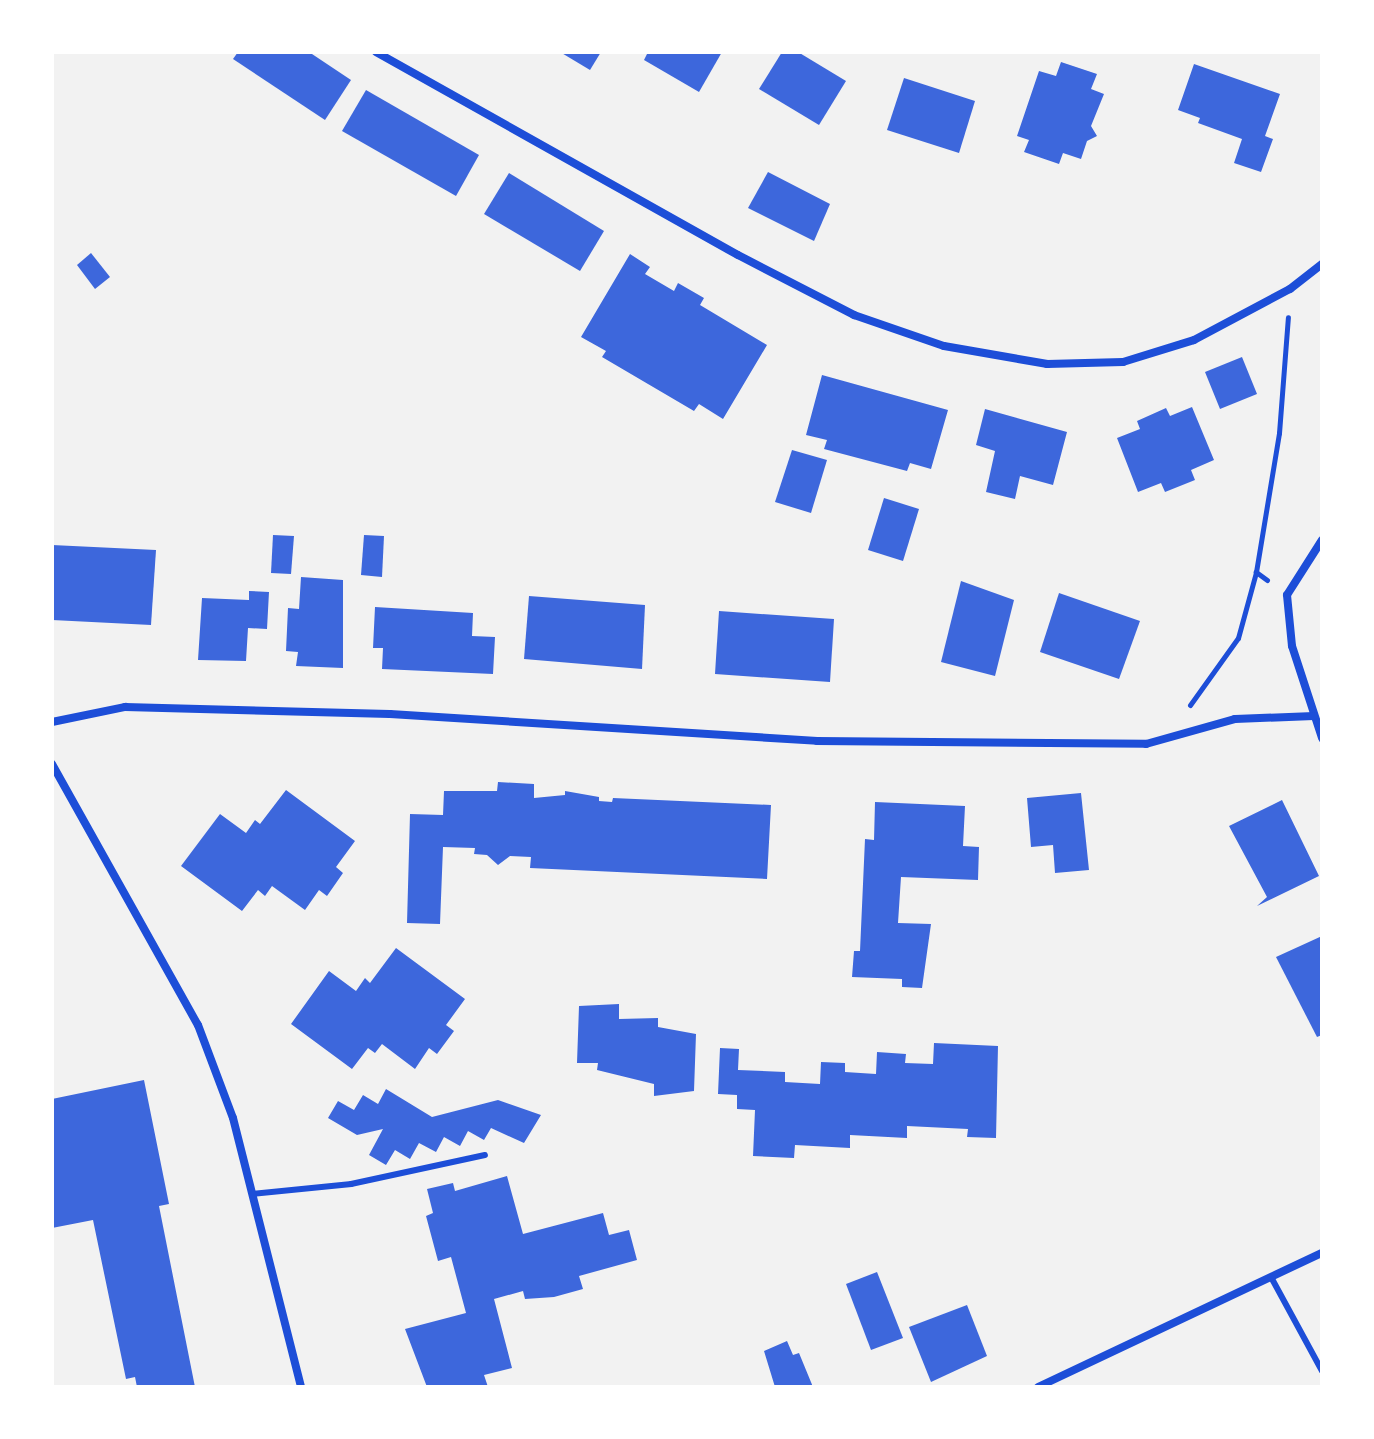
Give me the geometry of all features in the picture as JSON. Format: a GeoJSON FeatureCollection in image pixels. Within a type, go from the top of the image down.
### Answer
{"type":"FeatureCollection","features":[{"type":"Feature","properties":{"kind":"street"},"geometry":{"type":"LineString","coordinates":[[376,52],[738,255],[854,315],[944,346],[1047,364],[1123,362],[1194,340],[1290,289],[1322,264]]}},
{"type":"Feature","properties":{"kind":"street"},"geometry":{"type":"LineString","coordinates":[[1322,540],[1287,595],[1292,646],[1322,738]]}},
{"type":"Feature","properties":{"kind":"street"},"geometry":{"type":"LineString","coordinates":[[52,722],[125,707],[390,714],[817,741],[1146,744],[1235,719],[1314,716]]}},
{"type":"Feature","properties":{"kind":"street"},"geometry":{"type":"LineString","coordinates":[[52,764],[198,1025],[233,1118],[301,1387]]}},
{"type":"Feature","properties":{"kind":"street"},"geometry":{"type":"LineString","coordinates":[[1038,1387],[1322,1253]]}},
{"type":"Feature","properties":{"kind":"lane"},"geometry":{"type":"LineString","coordinates":[[252,1194],[351,1184],[485,1155]]}},
{"type":"Feature","properties":{"kind":"lane"},"geometry":{"type":"LineString","coordinates":[[1271,1277],[1322,1371]]}},
{"type":"Feature","properties":{"kind":"path"},"geometry":{"type":"LineString","coordinates":[[1146,744],[1199,697],[1238,638],[1256,572],[1279,433],[1287,327]]}},
{"type":"Feature","properties":{"kind":"path"},"geometry":{"type":"LineString","coordinates":[[1256,572],[1287,595]]}},
{"type":"Feature","properties":{"kind":"building"},"geometry":{"type":"Polygon","coordinates":[[[238,52],[309,52],[351,80],[325,120],[233,59],[238,52]]]}},
{"type":"Feature","properties":{"kind":"building"},"geometry":{"type":"Polygon","coordinates":[[[560,52],[601,52],[590,70],[560,52]]]}},
{"type":"Feature","properties":{"kind":"building"},"geometry":{"type":"Polygon","coordinates":[[[648,52],[722,52],[699,92],[644,60],[648,52]]]}},
{"type":"Feature","properties":{"kind":"building"},"geometry":{"type":"Polygon","coordinates":[[[782,52],[798,52],[846,81],[819,125],[759,89],[782,52]]]}},
{"type":"Feature","properties":{"kind":"building"},"geometry":{"type":"Polygon","coordinates":[[[1061,62],[1097,74],[1091,89],[1104,94],[1091,126],[1097,136],[1087,141],[1081,159],[1063,153],[1059,164],[1024,152],[1029,140],[1017,136],[1039,71],[1056,76],[1061,62]]]}},
{"type":"Feature","properties":{"kind":"building"},"geometry":{"type":"Polygon","coordinates":[[[1194,64],[1280,94],[1265,136],[1273,139],[1261,172],[1234,163],[1242,139],[1198,123],[1200,118],[1178,110],[1194,64]]]}},
{"type":"Feature","properties":{"kind":"building"},"geometry":{"type":"Polygon","coordinates":[[[904,78],[975,101],[959,153],[887,130],[904,78]]]}},
{"type":"Feature","properties":{"kind":"building"},"geometry":{"type":"Polygon","coordinates":[[[366,90],[479,155],[456,196],[342,131],[366,90]]]}},
{"type":"Feature","properties":{"kind":"building"},"geometry":{"type":"Polygon","coordinates":[[[768,172],[830,204],[814,241],[748,208],[768,172]]]}},
{"type":"Feature","properties":{"kind":"building"},"geometry":{"type":"Polygon","coordinates":[[[509,173],[604,231],[580,271],[484,214],[509,173]]]}},
{"type":"Feature","properties":{"kind":"building"},"geometry":{"type":"Polygon","coordinates":[[[91,253],[110,277],[95,289],[77,265],[91,253]]]}},
{"type":"Feature","properties":{"kind":"building"},"geometry":{"type":"Polygon","coordinates":[[[630,254],[650,267],[645,274],[674,291],[678,283],[704,298],[700,305],[767,345],[723,419],[699,404],[694,411],[602,357],[606,351],[581,337],[630,254]]]}},
{"type":"Feature","properties":{"kind":"building"},"geometry":{"type":"Polygon","coordinates":[[[1242,357],[1257,394],[1220,409],[1205,372],[1242,357]]]}},
{"type":"Feature","properties":{"kind":"building"},"geometry":{"type":"Polygon","coordinates":[[[822,375],[948,410],[931,469],[910,463],[907,471],[824,449],[827,440],[806,435],[822,375]]]}},
{"type":"Feature","properties":{"kind":"building"},"geometry":{"type":"Polygon","coordinates":[[[1192,407],[1214,460],[1191,470],[1195,480],[1165,492],[1161,483],[1138,492],[1117,438],[1140,429],[1137,421],[1166,408],[1170,416],[1192,407]]]}},
{"type":"Feature","properties":{"kind":"building"},"geometry":{"type":"Polygon","coordinates":[[[985,409],[1067,432],[1053,485],[1020,476],[1015,499],[986,492],[995,451],[976,445],[985,409]]]}},
{"type":"Feature","properties":{"kind":"building"},"geometry":{"type":"Polygon","coordinates":[[[792,450],[827,460],[811,513],[775,502],[792,450]]]}},
{"type":"Feature","properties":{"kind":"building"},"geometry":{"type":"Polygon","coordinates":[[[884,498],[919,509],[903,561],[868,550],[884,498]]]}},
{"type":"Feature","properties":{"kind":"building"},"geometry":{"type":"Polygon","coordinates":[[[273,535],[294,536],[291,574],[271,573],[273,535]]]}},
{"type":"Feature","properties":{"kind":"building"},"geometry":{"type":"Polygon","coordinates":[[[364,535],[384,536],[382,577],[361,575],[364,535]]]}},
{"type":"Feature","properties":{"kind":"building"},"geometry":{"type":"Polygon","coordinates":[[[52,545],[156,550],[151,625],[52,620],[52,545]]]}},
{"type":"Feature","properties":{"kind":"building"},"geometry":{"type":"Polygon","coordinates":[[[301,577],[343,580],[343,668],[296,666],[298,652],[286,651],[288,608],[299,609],[301,577]]]}},
{"type":"Feature","properties":{"kind":"building"},"geometry":{"type":"Polygon","coordinates":[[[961,581],[1014,600],[995,676],[941,662],[961,581]]]}},
{"type":"Feature","properties":{"kind":"building"},"geometry":{"type":"Polygon","coordinates":[[[249,591],[269,592],[267,629],[248,628],[246,661],[198,660],[202,598],[249,600],[249,591]]]}},
{"type":"Feature","properties":{"kind":"building"},"geometry":{"type":"Polygon","coordinates":[[[1059,593],[1140,621],[1119,679],[1040,652],[1059,593]]]}},
{"type":"Feature","properties":{"kind":"building"},"geometry":{"type":"Polygon","coordinates":[[[529,596],[645,605],[642,669],[524,659],[529,596]]]}},
{"type":"Feature","properties":{"kind":"building"},"geometry":{"type":"Polygon","coordinates":[[[375,607],[473,613],[472,636],[495,637],[493,674],[382,669],[383,648],[373,648],[375,607]]]}},
{"type":"Feature","properties":{"kind":"building"},"geometry":{"type":"Polygon","coordinates":[[[719,611],[834,619],[830,682],[715,674],[719,611]]]}},
{"type":"Feature","properties":{"kind":"building"},"geometry":{"type":"Polygon","coordinates":[[[498,782],[534,784],[534,798],[565,795],[565,791],[612,802],[613,798],[771,805],[767,879],[530,868],[531,857],[510,856],[498,865],[487,855],[474,854],[475,848],[443,847],[440,924],[407,923],[410,814],[443,815],[444,791],[497,791],[498,782]]]}},
{"type":"Feature","properties":{"kind":"building"},"geometry":{"type":"Polygon","coordinates":[[[286,790],[355,841],[336,867],[343,873],[327,896],[319,890],[305,910],[272,886],[265,896],[258,890],[242,911],[181,866],[220,814],[246,833],[255,820],[260,824],[286,790]]]}},
{"type":"Feature","properties":{"kind":"building"},"geometry":{"type":"Polygon","coordinates":[[[1081,793],[1089,870],[1055,873],[1053,845],[1031,847],[1027,798],[1081,793]]]}},
{"type":"Feature","properties":{"kind":"building"},"geometry":{"type":"Polygon","coordinates":[[[1282,800],[1319,876],[1257,906],[1267,897],[1229,826],[1282,800]]]}},
{"type":"Feature","properties":{"kind":"building"},"geometry":{"type":"Polygon","coordinates":[[[875,802],[965,806],[963,846],[979,847],[978,880],[901,877],[898,923],[931,924],[922,988],[902,987],[902,979],[852,977],[854,951],[860,951],[865,839],[874,840],[875,802]]]}},
{"type":"Feature","properties":{"kind":"building"},"geometry":{"type":"Polygon","coordinates":[[[1322,936],[1322,1035],[1317,1037],[1276,957],[1322,936]]]}},
{"type":"Feature","properties":{"kind":"building"},"geometry":{"type":"Polygon","coordinates":[[[396,948],[465,999],[446,1025],[454,1031],[437,1054],[429,1048],[415,1069],[382,1044],[375,1053],[368,1048],[352,1069],[291,1024],[329,971],[356,991],[365,978],[370,983],[396,948]]]}},
{"type":"Feature","properties":{"kind":"building"},"geometry":{"type":"Polygon","coordinates":[[[619,1004],[619,1019],[658,1018],[658,1027],[696,1034],[694,1091],[654,1096],[654,1084],[597,1070],[598,1063],[577,1063],[579,1006],[619,1004]]]}},
{"type":"Feature","properties":{"kind":"building"},"geometry":{"type":"Polygon","coordinates":[[[934,1043],[998,1046],[996,1138],[967,1137],[968,1129],[907,1126],[907,1138],[850,1135],[850,1148],[795,1145],[794,1158],[753,1156],[755,1110],[737,1109],[737,1095],[718,1094],[720,1048],[739,1049],[738,1070],[785,1072],[785,1082],[820,1084],[821,1062],[845,1063],[845,1072],[876,1074],[877,1052],[906,1054],[905,1063],[933,1064],[934,1043]]]}},
{"type":"Feature","properties":{"kind":"building"},"geometry":{"type":"Polygon","coordinates":[[[144,1080],[169,1204],[159,1206],[195,1387],[137,1387],[135,1377],[126,1379],[93,1220],[52,1228],[52,1099],[144,1080]]]}},
{"type":"Feature","properties":{"kind":"building"},"geometry":{"type":"Polygon","coordinates":[[[386,1089],[432,1117],[498,1100],[541,1115],[524,1143],[491,1128],[484,1140],[468,1131],[460,1146],[444,1137],[436,1152],[419,1143],[410,1159],[395,1150],[386,1165],[369,1155],[383,1129],[357,1135],[328,1118],[338,1101],[354,1110],[363,1095],[378,1104],[386,1089]]]}},
{"type":"Feature","properties":{"kind":"building"},"geometry":{"type":"Polygon","coordinates":[[[507,1176],[523,1234],[603,1213],[609,1235],[629,1230],[637,1260],[579,1276],[583,1289],[554,1297],[525,1299],[523,1291],[494,1299],[512,1368],[484,1375],[488,1387],[427,1387],[405,1329],[466,1313],[451,1257],[438,1261],[426,1216],[433,1213],[427,1189],[453,1183],[455,1191],[507,1176]]]}},
{"type":"Feature","properties":{"kind":"building"},"geometry":{"type":"Polygon","coordinates":[[[877,1272],[903,1338],[871,1350],[846,1284],[877,1272]]]}},
{"type":"Feature","properties":{"kind":"building"},"geometry":{"type":"Polygon","coordinates":[[[967,1305],[987,1356],[931,1382],[909,1327],[967,1305]]]}},
{"type":"Feature","properties":{"kind":"building"},"geometry":{"type":"Polygon","coordinates":[[[787,1341],[793,1355],[799,1353],[813,1387],[775,1387],[764,1351],[787,1341]]]}}]}
